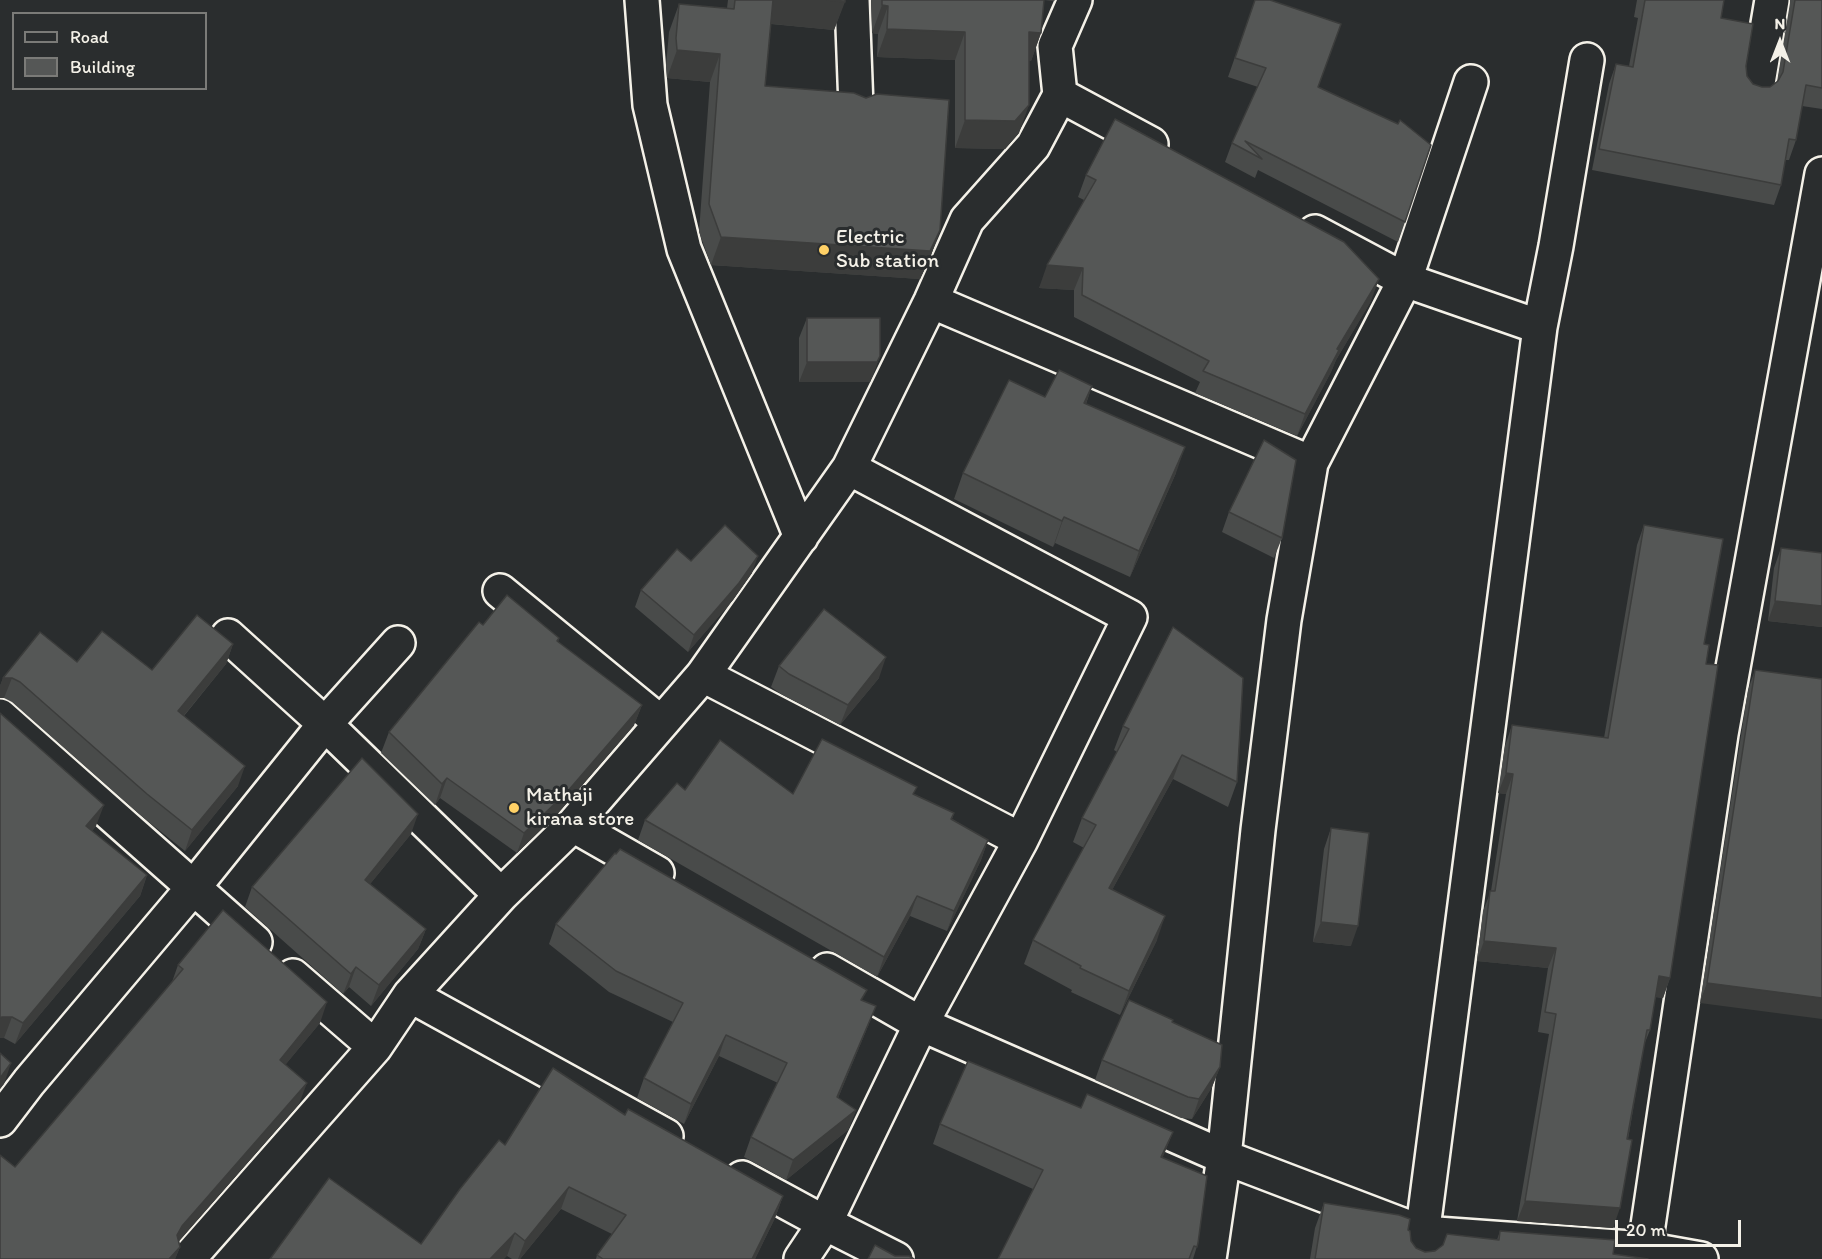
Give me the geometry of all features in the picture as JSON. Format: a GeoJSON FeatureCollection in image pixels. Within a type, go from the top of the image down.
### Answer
{"type":"FeatureCollection","features":[{"type":"Feature","properties":{"kind":"street"},"geometry":{"type":"LineString","coordinates":[[642,0],[650,105],[684,249],[801,537]]}},
{"type":"Feature","properties":{"kind":"street"},"geometry":{"type":"LineString","coordinates":[[852,0],[856,107]]}},
{"type":"Feature","properties":{"kind":"street"},"geometry":{"type":"LineString","coordinates":[[188,1259],[375,1047],[410,995],[501,895],[573,825],[703,675],[801,537],[849,468],[931,301],[967,220],[1033,147],[1060,95],[1055,46],[1075,0]]}},
{"type":"Feature","properties":{"kind":"street"},"geometry":{"type":"LineString","coordinates":[[1757,89],[1772,0]]}},
{"type":"Feature","properties":{"kind":"street"},"geometry":{"type":"LineString","coordinates":[[1421,1246],[1540,327],[1587,60]]}},
{"type":"Feature","properties":{"kind":"street"},"geometry":{"type":"LineString","coordinates":[[1209,1259],[1224,1157],[1258,830],[1284,620],[1311,463],[1405,280],[1472,82]]}},
{"type":"Feature","properties":{"kind":"street"},"geometry":{"type":"LineString","coordinates":[[1060,95],[1175,157]]}},
{"type":"Feature","properties":{"kind":"street"},"geometry":{"type":"LineString","coordinates":[[1644,1254],[1721,734],[1822,174]]}},
{"type":"Feature","properties":{"kind":"street"},"geometry":{"type":"LineString","coordinates":[[1290,219],[1405,280],[1540,327]]}},
{"type":"Feature","properties":{"kind":"street"},"geometry":{"type":"LineString","coordinates":[[931,301],[1311,463]]}},
{"type":"Feature","properties":{"kind":"street"},"geometry":{"type":"LineString","coordinates":[[801,1259],[825,1223],[921,1024],[1021,840],[1130,617],[849,468]]}},
{"type":"Feature","properties":{"kind":"street"},"geometry":{"type":"LineString","coordinates":[[500,591],[662,723]]}},
{"type":"Feature","properties":{"kind":"street"},"geometry":{"type":"LineString","coordinates":[[228,636],[325,724],[501,895]]}},
{"type":"Feature","properties":{"kind":"street"},"geometry":{"type":"LineString","coordinates":[[0,1120],[18,1072],[193,888],[325,724],[398,643]]}},
{"type":"Feature","properties":{"kind":"street"},"geometry":{"type":"LineString","coordinates":[[703,675],[1021,840]]}},
{"type":"Feature","properties":{"kind":"street"},"geometry":{"type":"LineString","coordinates":[[0,716],[375,1047]]}},
{"type":"Feature","properties":{"kind":"street"},"geometry":{"type":"LineString","coordinates":[[573,825],[686,889]]}},
{"type":"Feature","properties":{"kind":"street"},"geometry":{"type":"LineString","coordinates":[[798,954],[921,1024],[1421,1246],[1644,1254],[1701,1259]]}},
{"type":"Feature","properties":{"kind":"street"},"geometry":{"type":"LineString","coordinates":[[410,995],[690,1149]]}},
{"type":"Feature","properties":{"kind":"street"},"geometry":{"type":"LineString","coordinates":[[721,1166],[896,1259]]}},
{"type":"Feature","properties":{"kind":"building"},"geometry":{"type":"Polygon","coordinates":[[[735,0],[773,0],[765,86],[854,93],[866,98],[877,94],[949,100],[940,230],[930,251],[721,237],[709,204],[720,54],[677,50],[676,38],[679,4],[734,9],[735,0]]]}},
{"type":"Feature","properties":{"kind":"building"},"geometry":{"type":"Polygon","coordinates":[[[882,0],[1044,0],[1041,33],[1029,32],[1029,105],[1015,121],[965,120],[965,32],[887,29],[888,6],[882,5],[882,0]]]}},
{"type":"Feature","properties":{"kind":"building"},"geometry":{"type":"Polygon","coordinates":[[[1255,0],[1270,0],[1341,24],[1318,87],[1398,124],[1400,120],[1431,145],[1405,222],[1245,141],[1262,159],[1232,143],[1266,68],[1235,58],[1255,0]]]}},
{"type":"Feature","properties":{"kind":"building"},"geometry":{"type":"Polygon","coordinates":[[[1645,0],[1724,0],[1721,18],[1753,24],[1746,66],[1747,76],[1753,84],[1770,87],[1778,81],[1783,72],[1795,0],[1822,0],[1822,88],[1806,85],[1796,140],[1789,139],[1781,185],[1599,149],[1616,64],[1633,67],[1645,0]]]}},
{"type":"Feature","properties":{"kind":"building"},"geometry":{"type":"Polygon","coordinates":[[[1115,119],[1344,242],[1379,279],[1337,349],[1339,350],[1305,414],[1203,371],[1209,361],[1082,295],[1083,268],[1047,265],[1096,180],[1086,175],[1115,119]]]}},
{"type":"Feature","properties":{"kind":"building"},"geometry":{"type":"Polygon","coordinates":[[[807,318],[880,318],[880,356],[877,362],[807,362],[807,318]]]}},
{"type":"Feature","properties":{"kind":"building"},"geometry":{"type":"Polygon","coordinates":[[[1059,370],[1092,386],[1084,403],[1185,447],[1139,551],[1064,517],[1062,521],[963,473],[1009,380],[1045,397],[1059,370]]]}},
{"type":"Feature","properties":{"kind":"building"},"geometry":{"type":"Polygon","coordinates":[[[1264,440],[1296,460],[1282,538],[1229,512],[1264,440]]]}},
{"type":"Feature","properties":{"kind":"building"},"geometry":{"type":"Polygon","coordinates":[[[725,525],[758,556],[739,583],[694,635],[641,590],[677,549],[691,561],[725,525]]]}},
{"type":"Feature","properties":{"kind":"building"},"geometry":{"type":"Polygon","coordinates":[[[1644,525],[1723,539],[1704,644],[1709,645],[1706,664],[1718,665],[1670,978],[1659,976],[1650,1030],[1647,1030],[1627,1139],[1632,1140],[1620,1208],[1525,1201],[1556,1014],[1545,1012],[1556,948],[1484,941],[1490,891],[1495,891],[1513,774],[1506,773],[1512,725],[1608,738],[1644,525]]]}},
{"type":"Feature","properties":{"kind":"building"},"geometry":{"type":"Polygon","coordinates":[[[1781,548],[1822,553],[1822,606],[1775,601],[1781,548]]]}},
{"type":"Feature","properties":{"kind":"building"},"geometry":{"type":"Polygon","coordinates":[[[507,595],[559,638],[557,641],[642,705],[567,792],[524,833],[447,778],[442,784],[389,732],[479,622],[483,625],[507,595]]]}},
{"type":"Feature","properties":{"kind":"building"},"geometry":{"type":"Polygon","coordinates":[[[824,609],[886,657],[848,705],[789,674],[779,666],[824,609]]]}},
{"type":"Feature","properties":{"kind":"building"},"geometry":{"type":"Polygon","coordinates":[[[197,615],[233,644],[178,711],[245,766],[192,830],[147,794],[20,682],[12,678],[3,678],[40,632],[77,662],[102,631],[152,670],[197,615]]]}},
{"type":"Feature","properties":{"kind":"building"},"geometry":{"type":"Polygon","coordinates":[[[1173,627],[1243,678],[1237,782],[1182,755],[1109,888],[1165,916],[1129,991],[1080,968],[1081,966],[1033,940],[1096,825],[1082,818],[1129,729],[1123,726],[1173,627]]]}},
{"type":"Feature","properties":{"kind":"building"},"geometry":{"type":"Polygon","coordinates":[[[1755,670],[1822,679],[1822,998],[1707,983],[1755,670]]]}},
{"type":"Feature","properties":{"kind":"building"},"geometry":{"type":"Polygon","coordinates":[[[0,713],[104,805],[86,826],[147,875],[23,1023],[12,1017],[0,1018],[0,713]]]}},
{"type":"Feature","properties":{"kind":"building"},"geometry":{"type":"Polygon","coordinates":[[[822,739],[917,787],[913,794],[954,813],[951,819],[988,840],[954,911],[917,896],[884,957],[645,820],[677,783],[685,790],[720,740],[793,794],[822,739]]]}},
{"type":"Feature","properties":{"kind":"building"},"geometry":{"type":"Polygon","coordinates":[[[362,758],[418,814],[365,880],[426,929],[379,985],[356,967],[351,974],[252,887],[362,758]]]}},
{"type":"Feature","properties":{"kind":"building"},"geometry":{"type":"Polygon","coordinates":[[[1331,828],[1369,833],[1358,926],[1321,922],[1331,828]]]}},
{"type":"Feature","properties":{"kind":"building"},"geometry":{"type":"Polygon","coordinates":[[[620,849],[867,990],[861,1000],[876,1006],[837,1097],[856,1110],[793,1160],[751,1137],[787,1063],[726,1035],[691,1104],[644,1078],[683,1003],[616,971],[556,924],[620,849]]]}},
{"type":"Feature","properties":{"kind":"building"},"geometry":{"type":"Polygon","coordinates":[[[223,910],[327,1002],[280,1060],[307,1083],[182,1226],[177,1235],[180,1247],[169,1259],[0,1259],[0,1155],[15,1167],[183,969],[178,965],[223,910]]]}},
{"type":"Feature","properties":{"kind":"building"},"geometry":{"type":"Polygon","coordinates":[[[1129,1000],[1222,1045],[1220,1067],[1199,1099],[1188,1097],[1102,1060],[1129,1000]]]}},
{"type":"Feature","properties":{"kind":"building"},"geometry":{"type":"Polygon","coordinates":[[[0,1053],[11,1063],[0,1078],[0,1053]]]}},
{"type":"Feature","properties":{"kind":"building"},"geometry":{"type":"Polygon","coordinates":[[[968,1061],[1081,1108],[1087,1094],[1173,1132],[1161,1157],[1207,1176],[1198,1243],[1197,1247],[1194,1246],[1189,1259],[998,1259],[1043,1170],[940,1124],[968,1061]]]}},
{"type":"Feature","properties":{"kind":"building"},"geometry":{"type":"Polygon","coordinates":[[[553,1068],[625,1115],[628,1109],[783,1196],[752,1259],[603,1259],[597,1255],[626,1215],[569,1187],[525,1241],[515,1233],[490,1259],[270,1259],[329,1178],[421,1244],[460,1189],[499,1140],[505,1145],[553,1068]]]}},
{"type":"Feature","properties":{"kind":"building"},"geometry":{"type":"Polygon","coordinates":[[[1324,1203],[1399,1215],[1410,1219],[1408,1230],[1411,1241],[1416,1248],[1425,1252],[1435,1251],[1443,1245],[1447,1234],[1499,1240],[1500,1231],[1615,1240],[1613,1254],[1648,1259],[1315,1259],[1324,1203]]]}},
{"type":"Feature","properties":{"kind":"building"},"geometry":{"type":"Polygon","coordinates":[[[875,1245],[895,1256],[909,1256],[914,1259],[868,1259],[875,1245]]]}},
{"type":"Feature","properties":{"kind":"place","name":"Electric Sub station"},"geometry":{"type":"Point","coordinates":[824,250]}},
{"type":"Feature","properties":{"kind":"place","name":"Mathaji kirana store"},"geometry":{"type":"Point","coordinates":[514,808]}}]}
